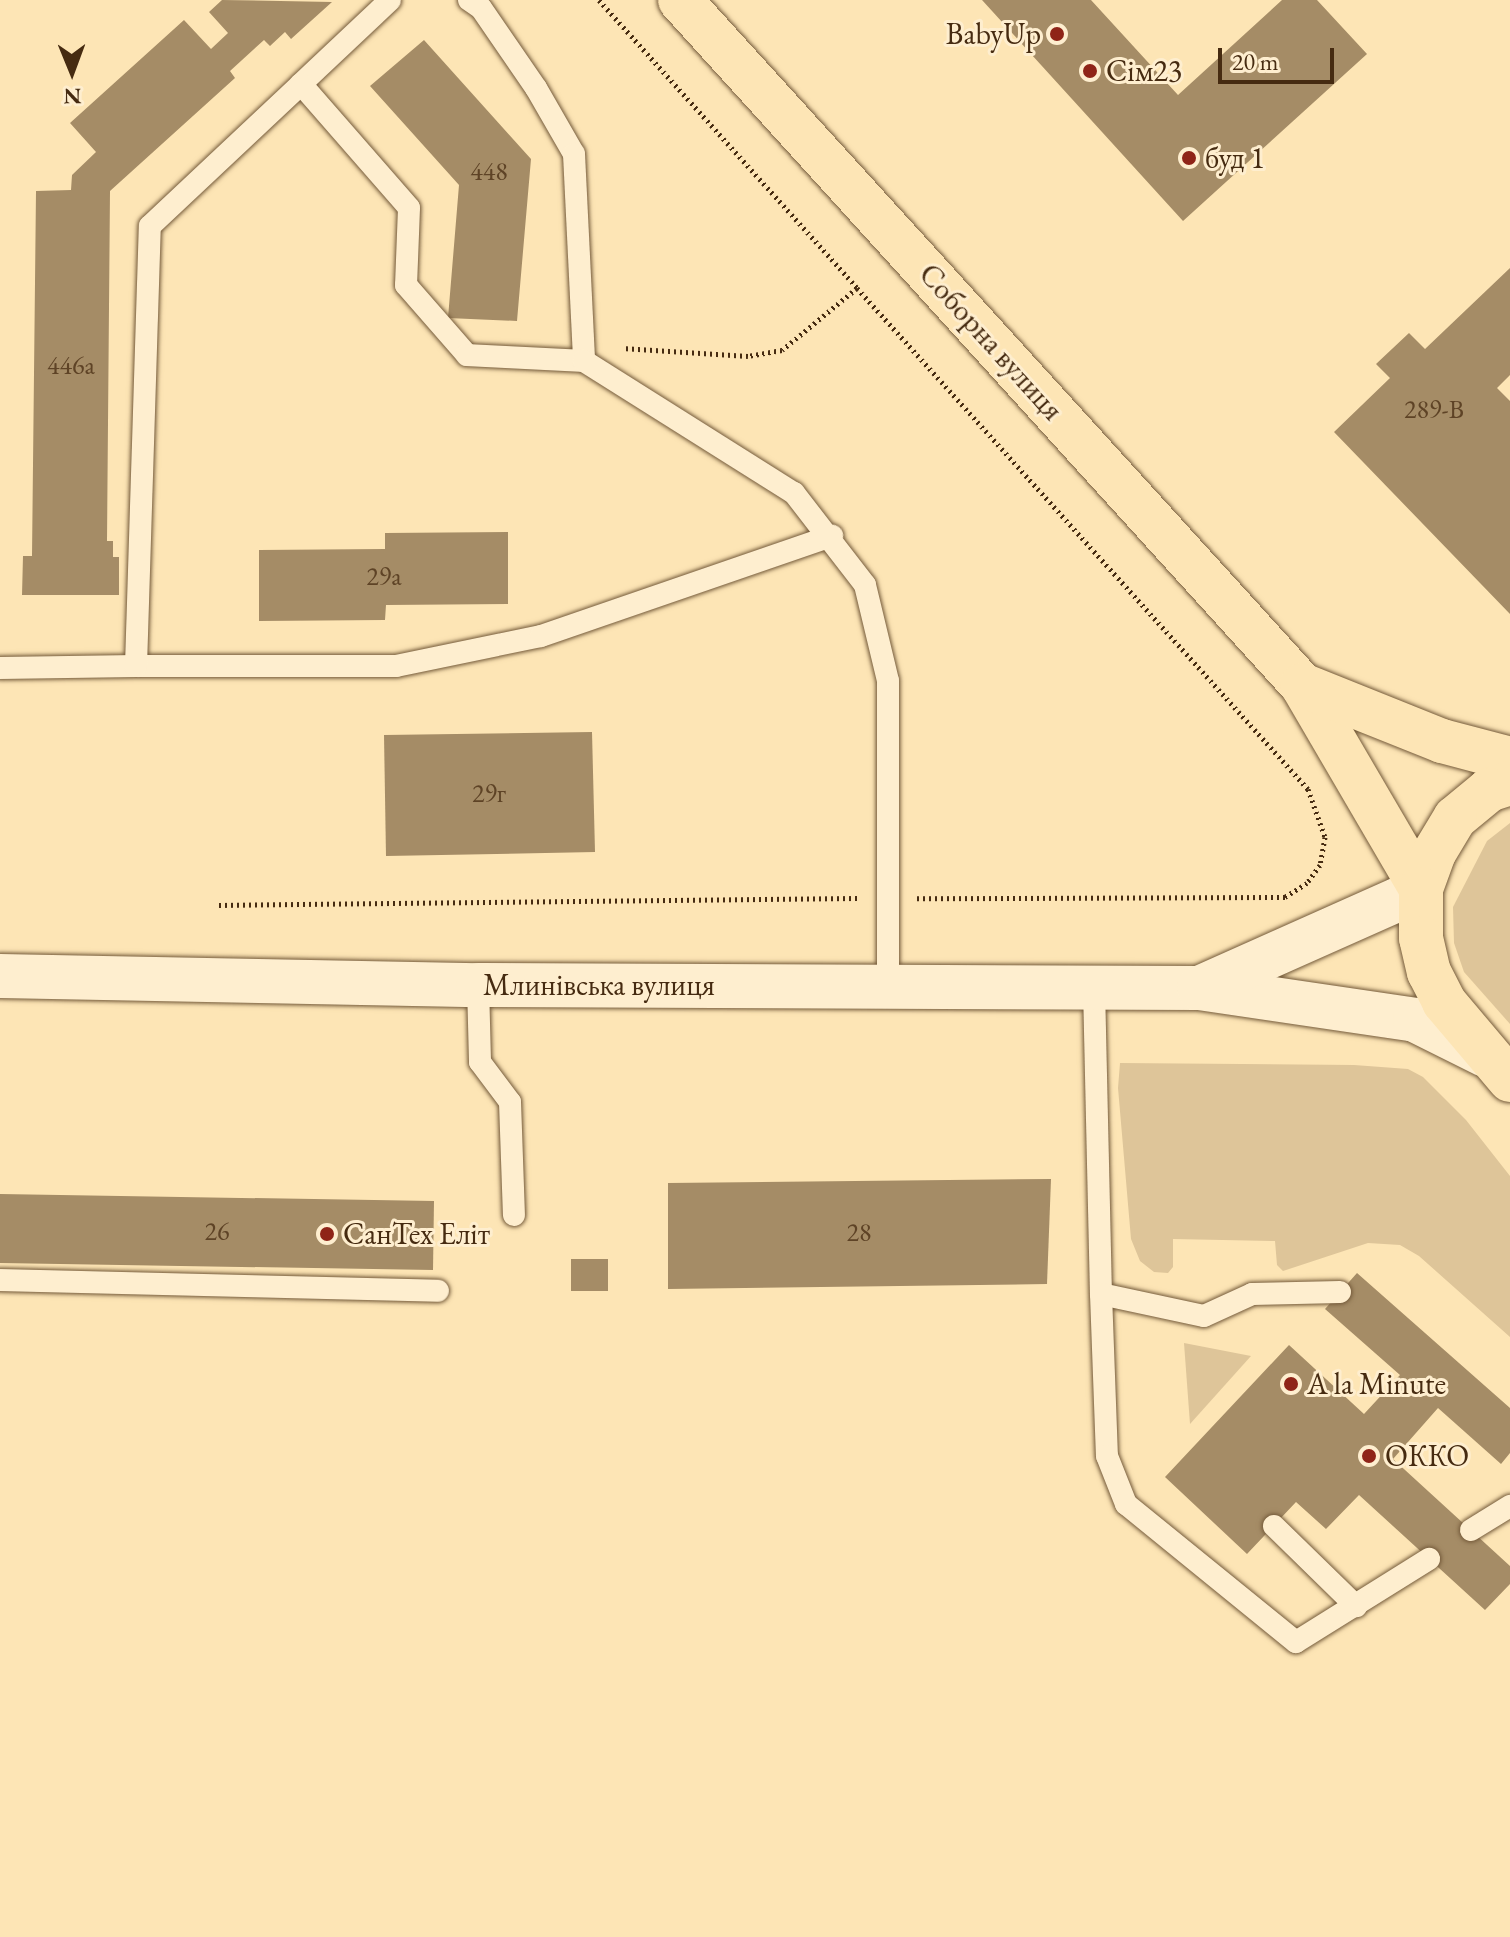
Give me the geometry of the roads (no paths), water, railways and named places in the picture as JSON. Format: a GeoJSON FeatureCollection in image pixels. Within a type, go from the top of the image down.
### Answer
{"type":"FeatureCollection","features":[{"type":"Feature","properties":{"kind":"main road","name":"Соборна вулиця"},"geometry":{"type":"LineString","coordinates":[[680,0],[1302,685],[1421,889]]}},
{"type":"Feature","properties":{"kind":"main road","name":"Соборна вулиця"},"geometry":{"type":"LineString","coordinates":[[1302,685],[1442,741],[1510,759]]}},
{"type":"Feature","properties":{"kind":"main road"},"geometry":{"type":"LineString","coordinates":[[1497,1068],[1444,1002],[1429,972],[1421,938],[1421,889],[1434,853],[1455,818],[1489,790],[1510,783]]}},
{"type":"Feature","properties":{"kind":"main road","name":"Млинівська вулиця"},"geometry":{"type":"LineString","coordinates":[[1199,988],[1421,889]]}},
{"type":"Feature","properties":{"kind":"main road","name":"Млинівська вулиця"},"geometry":{"type":"LineString","coordinates":[[0,976],[478,985],[1199,988],[1415,1020],[1497,1068]]}},
{"type":"Feature","properties":{"kind":"lane"},"geometry":{"type":"LineString","coordinates":[[136,666],[150,226],[390,0]]}},
{"type":"Feature","properties":{"kind":"lane"},"geometry":{"type":"LineString","coordinates":[[469,0],[481,8],[536,88],[574,154],[584,361]]}},
{"type":"Feature","properties":{"kind":"lane"},"geometry":{"type":"LineString","coordinates":[[301,84],[409,208],[406,285],[467,355],[584,361],[794,493],[832,536],[865,585],[888,681],[888,985]]}},
{"type":"Feature","properties":{"kind":"lane"},"geometry":{"type":"LineString","coordinates":[[0,668],[396,666],[541,636],[832,536]]}},
{"type":"Feature","properties":{"kind":"lane"},"geometry":{"type":"LineString","coordinates":[[478,985],[480,1062],[510,1102],[514,1215]]}},
{"type":"Feature","properties":{"kind":"lane"},"geometry":{"type":"LineString","coordinates":[[1094,987],[1107,1456],[1126,1504],[1296,1642],[1429,1559]]}},
{"type":"Feature","properties":{"kind":"lane"},"geometry":{"type":"LineString","coordinates":[[0,1280],[438,1291]]}},
{"type":"Feature","properties":{"kind":"lane"},"geometry":{"type":"LineString","coordinates":[[1101,1294],[1204,1316],[1252,1294],[1340,1292]]}},
{"type":"Feature","properties":{"kind":"lane"},"geometry":{"type":"LineString","coordinates":[[1471,1530],[1510,1506]]}},
{"type":"Feature","properties":{"kind":"lane"},"geometry":{"type":"LineString","coordinates":[[1274,1526],[1356,1606]]}},
{"type":"Feature","properties":{"kind":"place","name":"BabyUp"},"geometry":{"type":"Point","coordinates":[1057,34]}},
{"type":"Feature","properties":{"kind":"place","name":"Сім23"},"geometry":{"type":"Point","coordinates":[1090,71]}},
{"type":"Feature","properties":{"kind":"place","name":"буд 1"},"geometry":{"type":"Point","coordinates":[1189,158]}},
{"type":"Feature","properties":{"kind":"place","name":"СанТех Еліт"},"geometry":{"type":"Point","coordinates":[327,1234]}},
{"type":"Feature","properties":{"kind":"place","name":"A la Minute"},"geometry":{"type":"Point","coordinates":[1291,1384]}},
{"type":"Feature","properties":{"kind":"place","name":"ОККО"},"geometry":{"type":"Point","coordinates":[1369,1456]}}]}
